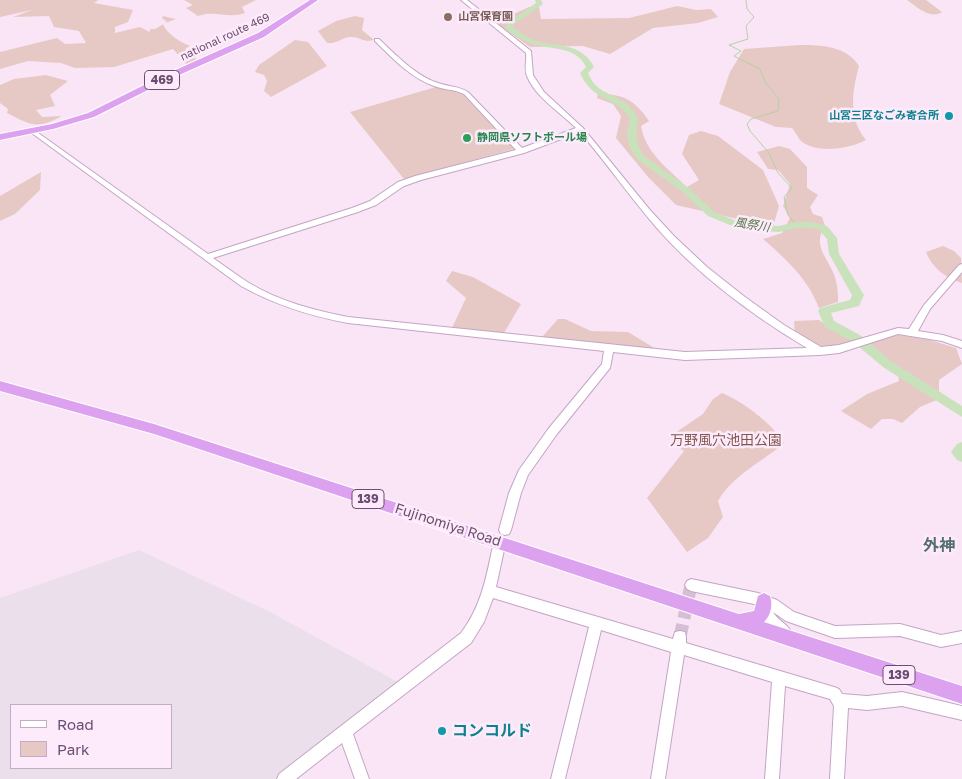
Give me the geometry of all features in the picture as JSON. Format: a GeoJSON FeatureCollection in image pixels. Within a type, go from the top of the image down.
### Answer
{"type":"FeatureCollection","features":[{"type":"Feature","properties":{"kind":"highway","name":"national route 469"},"geometry":{"type":"LineString","coordinates":[[0,137],[32,131],[91,115],[165,78],[261,35],[314,0]]}},
{"type":"Feature","properties":{"kind":"highway","name":"Fujinomiya Road"},"geometry":{"type":"LineString","coordinates":[[0,386],[63,402],[154,429],[733,618],[837,655]]}},
{"type":"Feature","properties":{"kind":"highway"},"geometry":{"type":"LineString","coordinates":[[733,618],[755,620],[762,614],[764,601]]}},
{"type":"Feature","properties":{"kind":"highway","name":"139"},"geometry":{"type":"LineString","coordinates":[[837,655],[962,695]]}},
{"type":"Feature","properties":{"kind":"street"},"geometry":{"type":"LineString","coordinates":[[464,0],[529,52],[530,76],[547,101],[581,129],[670,236],[697,263],[789,334],[820,351]]}},
{"type":"Feature","properties":{"kind":"street"},"geometry":{"type":"LineString","coordinates":[[377,40],[394,57],[434,84],[459,88],[521,151]]}},
{"type":"Feature","properties":{"kind":"street"},"geometry":{"type":"LineString","coordinates":[[207,258],[355,210],[373,203],[401,184],[418,178],[521,151],[581,129]]}},
{"type":"Feature","properties":{"kind":"street"},"geometry":{"type":"LineString","coordinates":[[32,131],[207,258],[262,295],[305,312],[348,320],[685,356],[820,351],[857,344],[898,331],[943,338],[962,346]]}},
{"type":"Feature","properties":{"kind":"street"},"geometry":{"type":"LineString","coordinates":[[912,332],[927,307],[962,267]]}},
{"type":"Feature","properties":{"kind":"street"},"geometry":{"type":"LineString","coordinates":[[504,530],[523,473],[553,431],[607,365],[609,349]]}},
{"type":"Feature","properties":{"kind":"street"},"geometry":{"type":"LineString","coordinates":[[284,779],[466,638],[483,612],[491,591],[498,550]]}},
{"type":"Feature","properties":{"kind":"street"},"geometry":{"type":"LineString","coordinates":[[691,585],[764,601],[773,604],[790,617],[835,632],[900,630],[941,640],[962,637]]}},
{"type":"Feature","properties":{"kind":"street"},"geometry":{"type":"LineString","coordinates":[[491,591],[596,622],[680,642],[834,694],[841,704],[837,779]]}},
{"type":"Feature","properties":{"kind":"street"},"geometry":{"type":"LineString","coordinates":[[764,601],[768,618],[782,631],[837,655]]}},
{"type":"Feature","properties":{"kind":"street"},"geometry":{"type":"LineString","coordinates":[[558,779],[596,622]]}},
{"type":"Feature","properties":{"kind":"street"},"geometry":{"type":"LineString","coordinates":[[658,779],[680,642]]}},
{"type":"Feature","properties":{"kind":"street"},"geometry":{"type":"LineString","coordinates":[[772,779],[779,677]]}},
{"type":"Feature","properties":{"kind":"street"},"geometry":{"type":"LineString","coordinates":[[838,700],[868,703],[902,699],[962,713]]}},
{"type":"Feature","properties":{"kind":"street"},"geometry":{"type":"LineString","coordinates":[[344,732],[362,779]]}},
{"type":"Feature","properties":{"kind":"shaded area"},"geometry":{"type":"Polygon","coordinates":[[[139,550],[270,612],[398,682],[276,779],[0,779],[0,598],[139,550]]]}},
{"type":"Feature","properties":{"kind":"green space"},"geometry":{"type":"Polygon","coordinates":[[[0,0],[98,0],[94,3],[133,10],[128,22],[115,27],[115,33],[140,27],[150,32],[150,29],[155,29],[163,24],[174,37],[190,46],[185,49],[198,61],[188,66],[173,49],[114,67],[75,68],[61,63],[28,61],[0,69],[0,52],[57,38],[65,44],[86,43],[79,31],[54,27],[49,16],[13,17],[32,10],[0,17],[0,0]]]}},
{"type":"Feature","properties":{"kind":"green space"},"geometry":{"type":"Polygon","coordinates":[[[184,0],[256,0],[242,7],[245,13],[239,15],[204,14],[198,16],[186,8],[193,5],[184,0]]]}},
{"type":"Feature","properties":{"kind":"green space"},"geometry":{"type":"Polygon","coordinates":[[[907,0],[926,0],[942,12],[928,14],[907,0]]]}},
{"type":"Feature","properties":{"kind":"green space"},"geometry":{"type":"Polygon","coordinates":[[[677,6],[696,10],[711,9],[718,17],[698,23],[653,28],[610,54],[583,46],[530,47],[491,19],[488,13],[516,13],[529,7],[539,7],[541,19],[629,18],[677,6]]]}},
{"type":"Feature","properties":{"kind":"green space"},"geometry":{"type":"Polygon","coordinates":[[[163,16],[176,19],[165,23],[167,22],[162,18],[163,16]]]}},
{"type":"Feature","properties":{"kind":"green space"},"geometry":{"type":"Polygon","coordinates":[[[355,16],[364,18],[362,30],[374,40],[367,41],[350,37],[334,43],[327,43],[318,31],[336,21],[355,16]]]}},
{"type":"Feature","properties":{"kind":"green space"},"geometry":{"type":"Polygon","coordinates":[[[295,40],[308,42],[327,66],[271,97],[264,91],[267,81],[264,75],[255,72],[259,65],[295,40]]]}},
{"type":"Feature","properties":{"kind":"green space"},"geometry":{"type":"Polygon","coordinates":[[[800,45],[833,48],[848,54],[859,66],[853,104],[856,123],[866,140],[842,148],[815,148],[801,141],[792,128],[776,127],[719,104],[730,72],[744,49],[800,45]]]}},
{"type":"Feature","properties":{"kind":"green space"},"geometry":{"type":"Polygon","coordinates":[[[46,75],[68,81],[50,95],[55,106],[36,110],[42,117],[62,116],[46,123],[34,124],[7,113],[8,109],[0,103],[0,85],[14,79],[46,75]]]}},
{"type":"Feature","properties":{"kind":"green space"},"geometry":{"type":"Polygon","coordinates":[[[436,87],[458,89],[514,149],[404,179],[350,112],[436,87]]]}},
{"type":"Feature","properties":{"kind":"green space"},"geometry":{"type":"Polygon","coordinates":[[[598,93],[622,97],[633,103],[644,114],[649,121],[641,126],[647,144],[658,160],[687,187],[699,180],[682,154],[689,135],[701,131],[718,136],[763,170],[779,206],[773,227],[676,205],[648,177],[616,138],[621,116],[613,104],[597,98],[598,93]]]}},
{"type":"Feature","properties":{"kind":"green space"},"geometry":{"type":"Polygon","coordinates":[[[779,146],[790,149],[807,167],[807,188],[818,195],[810,207],[813,214],[822,217],[825,226],[821,234],[821,247],[834,274],[838,299],[838,302],[819,308],[803,279],[763,239],[782,233],[790,218],[783,206],[790,184],[778,170],[768,169],[757,152],[779,146]]]}},
{"type":"Feature","properties":{"kind":"green space"},"geometry":{"type":"Polygon","coordinates":[[[41,172],[40,190],[15,214],[0,221],[0,196],[41,172]]]}},
{"type":"Feature","properties":{"kind":"green space"},"geometry":{"type":"Polygon","coordinates":[[[943,246],[954,251],[961,258],[962,283],[940,272],[926,252],[943,246]]]}},
{"type":"Feature","properties":{"kind":"green space"},"geometry":{"type":"Polygon","coordinates":[[[452,271],[473,277],[521,304],[504,333],[452,328],[466,298],[446,281],[452,271]]]}},
{"type":"Feature","properties":{"kind":"green space"},"geometry":{"type":"Polygon","coordinates":[[[558,319],[565,319],[591,331],[628,332],[656,349],[656,351],[542,337],[558,319]]]}},
{"type":"Feature","properties":{"kind":"green space"},"geometry":{"type":"Polygon","coordinates":[[[819,320],[835,331],[868,339],[899,335],[930,340],[956,348],[962,364],[939,380],[939,399],[920,407],[902,423],[893,419],[882,419],[871,429],[841,411],[867,394],[899,381],[897,369],[867,348],[851,345],[826,348],[795,336],[794,321],[819,320]]]}},
{"type":"Feature","properties":{"kind":"green space","name":"万野風穴池田公園"},"geometry":{"type":"Polygon","coordinates":[[[722,393],[756,414],[772,428],[784,443],[740,476],[724,492],[718,501],[723,517],[708,538],[687,552],[647,498],[684,451],[673,444],[672,435],[703,414],[713,399],[722,393]]]}},
{"type":"Feature","properties":{"kind":"waterway","name":"風祭川"},"geometry":{"type":"LineString","coordinates":[[538,0],[540,4],[509,24],[509,28],[533,42],[568,49],[581,55],[590,67],[584,73],[593,89],[621,103],[634,118],[631,135],[634,148],[640,157],[687,191],[711,214],[742,227],[779,229],[796,225],[811,225],[823,228],[832,238],[834,254],[858,295],[855,303],[824,311],[829,324],[856,338],[887,364],[962,412]]}},
{"type":"Feature","properties":{"kind":"waterway"},"geometry":{"type":"LineString","coordinates":[[746,0],[747,9],[754,17],[746,26],[748,39],[729,45],[741,51],[734,56],[760,69],[765,82],[779,99],[778,111],[751,119],[747,124],[750,131],[769,153],[778,173],[792,188],[784,197],[788,215],[796,225]]}},
{"type":"Feature","properties":{"kind":"waterway","name":"風祭川"},"geometry":{"type":"LineString","coordinates":[[962,448],[958,452],[962,456]]}},
{"type":"Feature","properties":{"kind":"tunnel"},"geometry":{"type":"LineString","coordinates":[[680,637],[691,585]]}},
{"type":"Feature","properties":{"kind":"place","name":"山宮保育園"},"geometry":{"type":"Point","coordinates":[448,17]}},
{"type":"Feature","properties":{"kind":"place","name":"山宮三区なごみ寄合所"},"geometry":{"type":"Point","coordinates":[949,116]}},
{"type":"Feature","properties":{"kind":"place","name":"静岡県ソフトボール場"},"geometry":{"type":"Point","coordinates":[467,138]}},
{"type":"Feature","properties":{"kind":"place","name":"コンコルド"},"geometry":{"type":"Point","coordinates":[442,731]}},
{"type":"Feature","properties":{"kind":"district","name":"外神"},"geometry":{"type":"Point","coordinates":[939,546]}}]}
